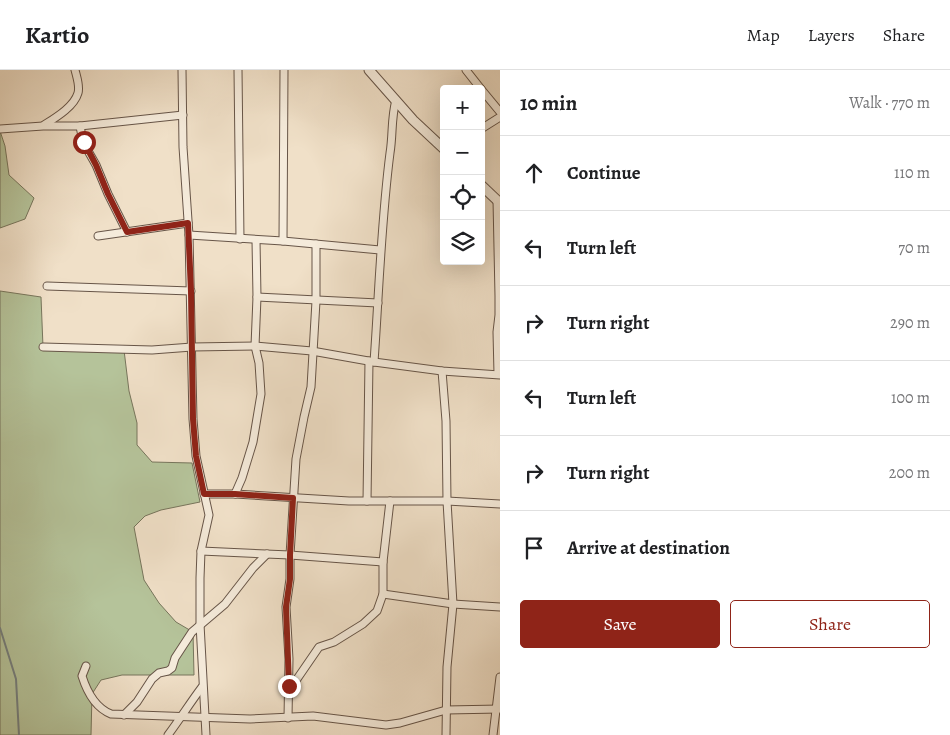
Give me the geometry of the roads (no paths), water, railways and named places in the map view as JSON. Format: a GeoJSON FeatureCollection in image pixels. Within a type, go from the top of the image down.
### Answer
{"type":"FeatureCollection","features":[{"type":"Feature","properties":{"kind":"street"},"geometry":{"type":"LineString","coordinates":[[43,126],[59,115],[78,95],[75,70]]}},
{"type":"Feature","properties":{"kind":"street"},"geometry":{"type":"LineString","coordinates":[[182,70],[182,147],[189,235],[193,419],[196,456],[209,515],[202,551],[200,578],[202,687],[206,735]]}},
{"type":"Feature","properties":{"kind":"street"},"geometry":{"type":"LineString","coordinates":[[238,70],[240,239]]}},
{"type":"Feature","properties":{"kind":"street"},"geometry":{"type":"LineString","coordinates":[[283,241],[284,70]]}},
{"type":"Feature","properties":{"kind":"street"},"geometry":{"type":"LineString","coordinates":[[466,70],[478,85]]}},
{"type":"Feature","properties":{"kind":"street"},"geometry":{"type":"LineString","coordinates":[[373,71],[396,100],[440,145]]}},
{"type":"Feature","properties":{"kind":"street"},"geometry":{"type":"LineString","coordinates":[[485,94],[500,112]]}},
{"type":"Feature","properties":{"kind":"street"},"geometry":{"type":"LineString","coordinates":[[367,501],[372,362],[378,303],[380,250],[391,146],[392,114],[396,100]]}},
{"type":"Feature","properties":{"kind":"street"},"geometry":{"type":"LineString","coordinates":[[0,129],[80,126],[183,115]]}},
{"type":"Feature","properties":{"kind":"street"},"geometry":{"type":"LineString","coordinates":[[485,126],[500,117]]}},
{"type":"Feature","properties":{"kind":"street"},"geometry":{"type":"LineString","coordinates":[[80,126],[84,142],[127,232]]}},
{"type":"Feature","properties":{"kind":"street"},"geometry":{"type":"LineString","coordinates":[[44,347],[152,350],[255,346],[312,351],[372,362],[442,371],[499,374],[496,332],[499,315],[498,202],[485,189]]}},
{"type":"Feature","properties":{"kind":"street"},"geometry":{"type":"LineString","coordinates":[[98,236],[188,223]]}},
{"type":"Feature","properties":{"kind":"street"},"geometry":{"type":"LineString","coordinates":[[189,235],[380,250]]}},
{"type":"Feature","properties":{"kind":"street"},"geometry":{"type":"LineString","coordinates":[[235,494],[253,442],[261,394],[259,363],[255,346],[257,297],[256,240]]}},
{"type":"Feature","properties":{"kind":"street"},"geometry":{"type":"LineString","coordinates":[[288,718],[289,686],[286,607],[290,579],[296,459],[311,387],[316,301],[316,244]]}},
{"type":"Feature","properties":{"kind":"street"},"geometry":{"type":"LineString","coordinates":[[47,286],[191,291]]}},
{"type":"Feature","properties":{"kind":"street"},"geometry":{"type":"LineString","coordinates":[[257,297],[378,303]]}},
{"type":"Feature","properties":{"kind":"street"},"geometry":{"type":"LineString","coordinates":[[442,371],[446,422],[447,501],[453,604],[447,667],[446,735]]}},
{"type":"Feature","properties":{"kind":"street"},"geometry":{"type":"LineString","coordinates":[[204,494],[500,504]]}},
{"type":"Feature","properties":{"kind":"street"},"geometry":{"type":"LineString","coordinates":[[289,686],[297,679],[319,647],[334,642],[363,624],[377,611],[383,594],[383,562],[390,501]]}},
{"type":"Feature","properties":{"kind":"street"},"geometry":{"type":"LineString","coordinates":[[202,551],[383,562]]}},
{"type":"Feature","properties":{"kind":"street"},"geometry":{"type":"LineString","coordinates":[[124,715],[137,702],[152,679],[159,673],[172,668],[184,642],[200,624],[224,604],[252,568],[267,554]]}},
{"type":"Feature","properties":{"kind":"street"},"geometry":{"type":"LineString","coordinates":[[383,594],[453,604],[500,607]]}},
{"type":"Feature","properties":{"kind":"street"},"geometry":{"type":"LineString","coordinates":[[86,666],[82,676],[94,701],[104,711],[111,714],[250,719],[305,716],[329,717],[386,725],[400,724],[446,710],[498,709]]}},
{"type":"Feature","properties":{"kind":"street"},"geometry":{"type":"LineString","coordinates":[[493,735],[498,709],[500,677]]}},
{"type":"Feature","properties":{"kind":"street"},"geometry":{"type":"LineString","coordinates":[[168,735],[202,687]]}},
{"type":"Feature","properties":{"kind":"waterway"},"geometry":{"type":"LineString","coordinates":[[0,628],[16,679],[19,735]]}}]}
